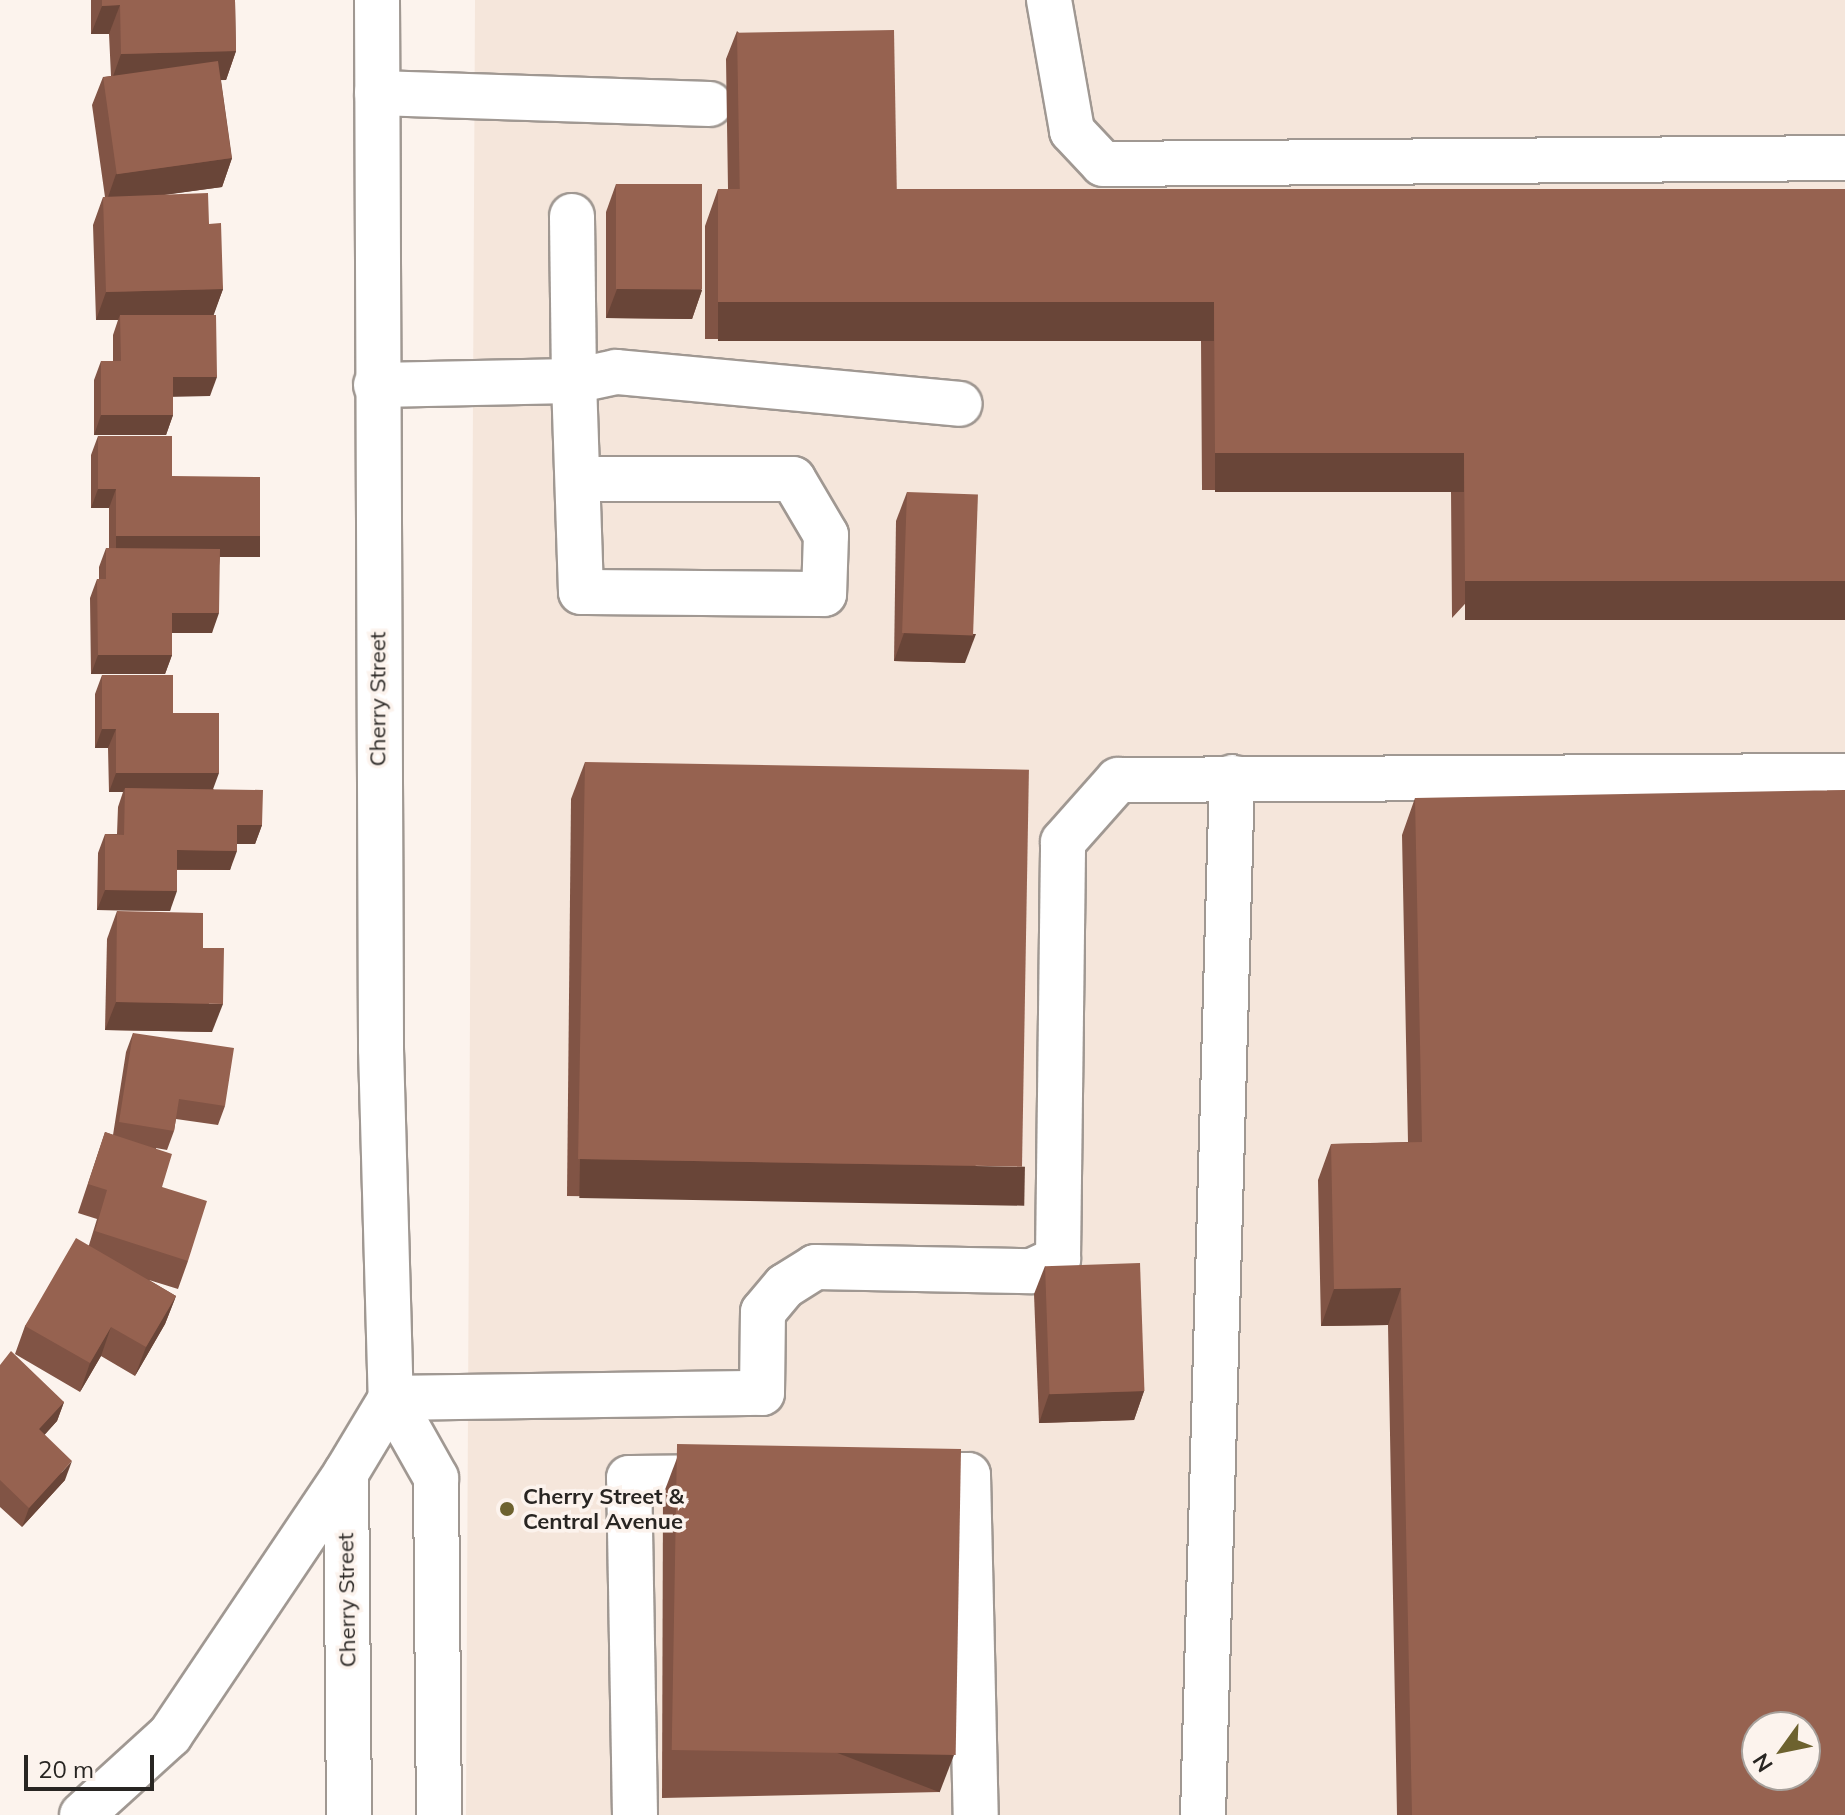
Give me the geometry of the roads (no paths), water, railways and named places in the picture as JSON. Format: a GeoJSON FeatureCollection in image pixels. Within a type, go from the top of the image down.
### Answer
{"type":"FeatureCollection","features":[{"type":"Feature","properties":{"kind":"street","name":"Cherry Street"},"geometry":{"type":"LineString","coordinates":[[377,0],[376,385],[391,1398],[436,1478],[439,1815]]}},
{"type":"Feature","properties":{"kind":"street"},"geometry":{"type":"LineString","coordinates":[[1049,0],[1072,131],[1103,164],[1845,158]]}},
{"type":"Feature","properties":{"kind":"street"},"geometry":{"type":"LineString","coordinates":[[377,93],[710,104]]}},
{"type":"Feature","properties":{"kind":"street"},"geometry":{"type":"LineString","coordinates":[[572,216],[581,592],[824,594],[826,535],[793,479],[579,479]]}},
{"type":"Feature","properties":{"kind":"street"},"geometry":{"type":"LineString","coordinates":[[376,385],[574,381],[616,372],[960,404]]}},
{"type":"Feature","properties":{"kind":"street"},"geometry":{"type":"LineString","coordinates":[[82,1815],[170,1735],[346,1473],[391,1398],[762,1393],[763,1312],[815,1267],[1032,1271],[1058,1259],[1063,842],[1118,780],[1845,776]]}},
{"type":"Feature","properties":{"kind":"street"},"geometry":{"type":"LineString","coordinates":[[1203,1815],[1232,777]]}},
{"type":"Feature","properties":{"kind":"street","name":"Cherry Street"},"geometry":{"type":"LineString","coordinates":[[346,1473],[349,1815]]}},
{"type":"Feature","properties":{"kind":"street"},"geometry":{"type":"LineString","coordinates":[[860,1476],[968,1475],[976,1815]]}},
{"type":"Feature","properties":{"kind":"street"},"geometry":{"type":"LineString","coordinates":[[635,1815],[629,1478],[768,1476]]}},
{"type":"Feature","properties":{"kind":"street"},"geometry":{"type":"LineString","coordinates":[[438,1772],[465,1815]]}},
{"type":"Feature","properties":{"kind":"place","name":"Cherry Street & Central Avenue"},"geometry":{"type":"Point","coordinates":[507,1509]}}]}
